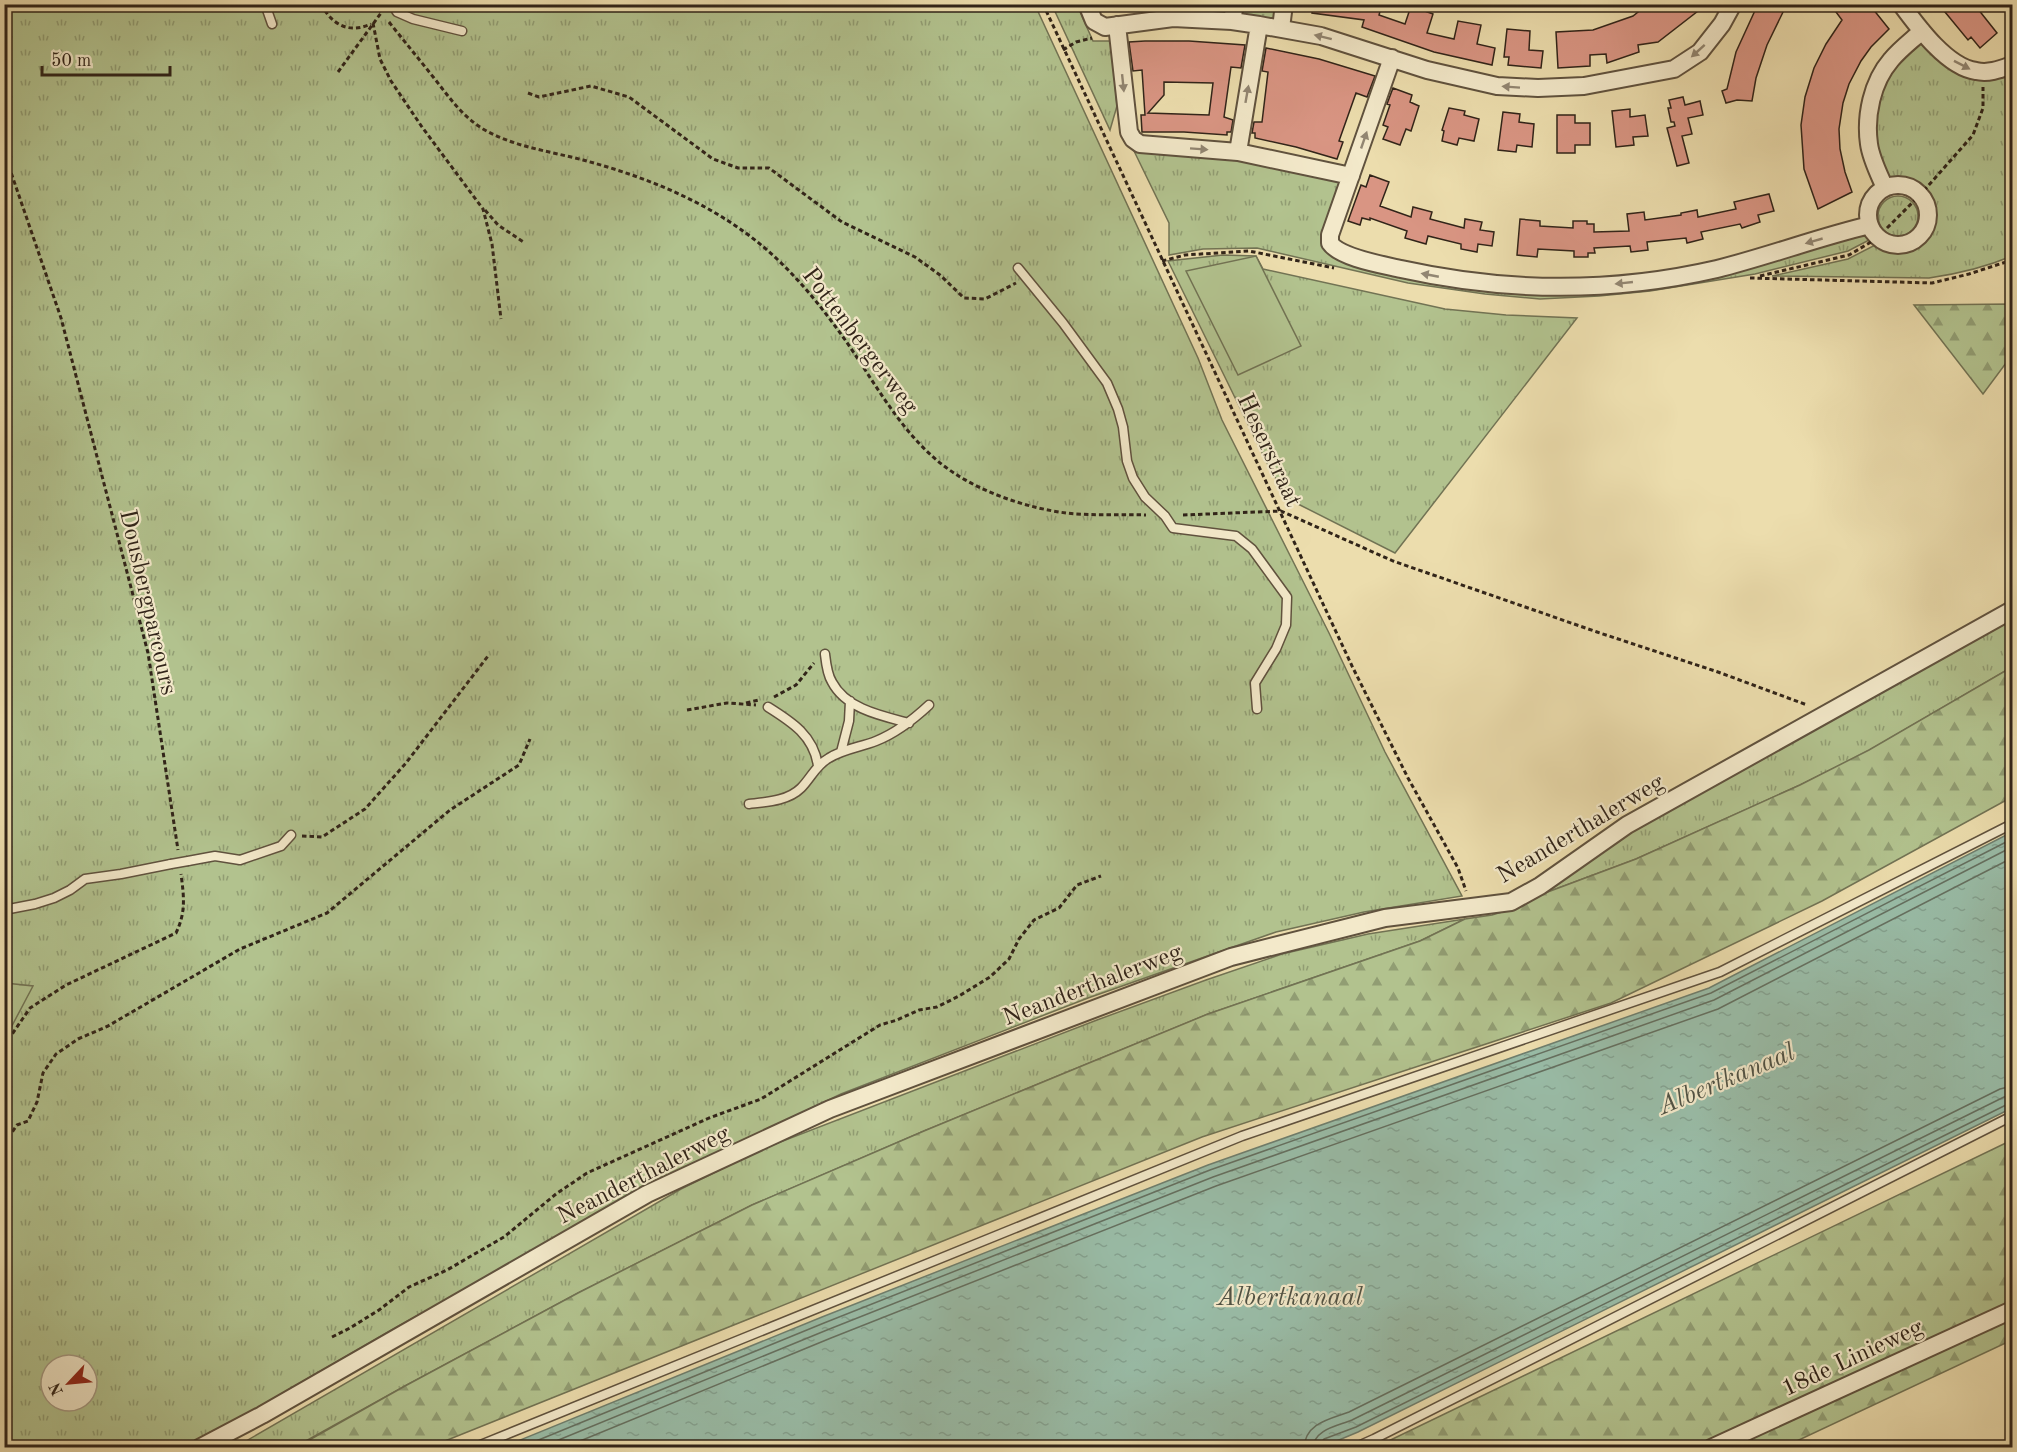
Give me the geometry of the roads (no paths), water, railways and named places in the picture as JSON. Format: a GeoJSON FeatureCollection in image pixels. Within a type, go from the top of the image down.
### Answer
{"type":"FeatureCollection","features":[{"type":"Feature","properties":{"kind":"street"},"geometry":{"type":"LineString","coordinates":[[1087,4],[1091,17],[1098,25],[1105,27],[1233,13],[1259,25],[1321,36],[1427,70],[1497,86],[1538,88],[1584,86],[1674,69],[1700,52],[1722,24],[1733,4]]}},
{"type":"Feature","properties":{"kind":"street"},"geometry":{"type":"LineString","coordinates":[[1281,28],[1284,4]]}},
{"type":"Feature","properties":{"kind":"street"},"geometry":{"type":"LineString","coordinates":[[1901,4],[1922,31],[1959,67],[1978,72],[1996,71],[2013,65]]}},
{"type":"Feature","properties":{"kind":"street"},"geometry":{"type":"LineString","coordinates":[[1117,25],[1129,132],[1140,144],[1238,152],[1351,176]]}},
{"type":"Feature","properties":{"kind":"street"},"geometry":{"type":"LineString","coordinates":[[1238,152],[1259,25]]}},
{"type":"Feature","properties":{"kind":"street"},"geometry":{"type":"LineString","coordinates":[[1885,188],[1869,146],[1870,102],[1879,78],[1889,61],[1922,31]]}},
{"type":"Feature","properties":{"kind":"street"},"geometry":{"type":"LineString","coordinates":[[1392,58],[1330,235],[1330,243],[1340,253],[1433,276],[1494,285],[1596,286],[1656,280],[1716,269],[1870,225]]}},
{"type":"Feature","properties":{"kind":"street"},"geometry":{"type":"LineString","coordinates":[[1904,185],[1920,195],[1925,203],[1928,212],[1927,222],[1917,238],[1908,243],[1891,243],[1878,237],[1870,225],[1872,200],[1885,188],[1904,185]]}},
{"type":"Feature","properties":{"kind":"street","name":"Neanderthalerweg"},"geometry":{"type":"LineString","coordinates":[[199,1448],[272,1410],[647,1194],[830,1109],[1231,957],[1385,918],[1511,902],[1540,886],[1627,825],[2013,610]]}},
{"type":"Feature","properties":{"kind":"street","name":"18de Linieweg"},"geometry":{"type":"LineString","coordinates":[[1711,1448],[2013,1310]]}},
{"type":"Feature","properties":{"kind":"lane"},"geometry":{"type":"LineString","coordinates":[[264,4],[272,24]]}},
{"type":"Feature","properties":{"kind":"lane"},"geometry":{"type":"LineString","coordinates":[[392,4],[397,12],[413,19],[462,31]]}},
{"type":"Feature","properties":{"kind":"lane"},"geometry":{"type":"LineString","coordinates":[[1017,268],[1063,323],[1107,383],[1123,427],[1127,461],[1133,478],[1145,497],[1165,516],[1173,528],[1236,536],[1252,549],[1287,597],[1286,625],[1276,649],[1255,683],[1257,709]]}},
{"type":"Feature","properties":{"kind":"lane"},"geometry":{"type":"LineString","coordinates":[[825,654],[832,682],[843,696],[883,716],[909,723]]}},
{"type":"Feature","properties":{"kind":"lane"},"geometry":{"type":"LineString","coordinates":[[841,752],[849,721],[850,701]]}},
{"type":"Feature","properties":{"kind":"lane"},"geometry":{"type":"LineString","coordinates":[[767,702],[807,736],[817,755],[818,766]]}},
{"type":"Feature","properties":{"kind":"lane"},"geometry":{"type":"LineString","coordinates":[[749,804],[791,796],[828,758],[879,740],[909,723],[929,705]]}},
{"type":"Feature","properties":{"kind":"lane"},"geometry":{"type":"LineString","coordinates":[[473,1448],[1242,1136],[1720,972],[2013,824]]}},
{"type":"Feature","properties":{"kind":"lane"},"geometry":{"type":"LineString","coordinates":[[4,910],[54,898],[86,879],[131,873],[215,856],[240,860],[280,846],[291,835]]}},
{"type":"Feature","properties":{"kind":"lane"},"geometry":{"type":"LineString","coordinates":[[1354,1448],[2013,1116]]}},
{"type":"Feature","properties":{"kind":"water","name":"Albertkanaal"},"geometry":{"type":"Polygon","coordinates":[[[2012,832],[2012,1108],[1358,1432],[1320,1448],[503,1447],[822,1317],[1208,1165],[1709,988],[2012,832]]]}}]}
